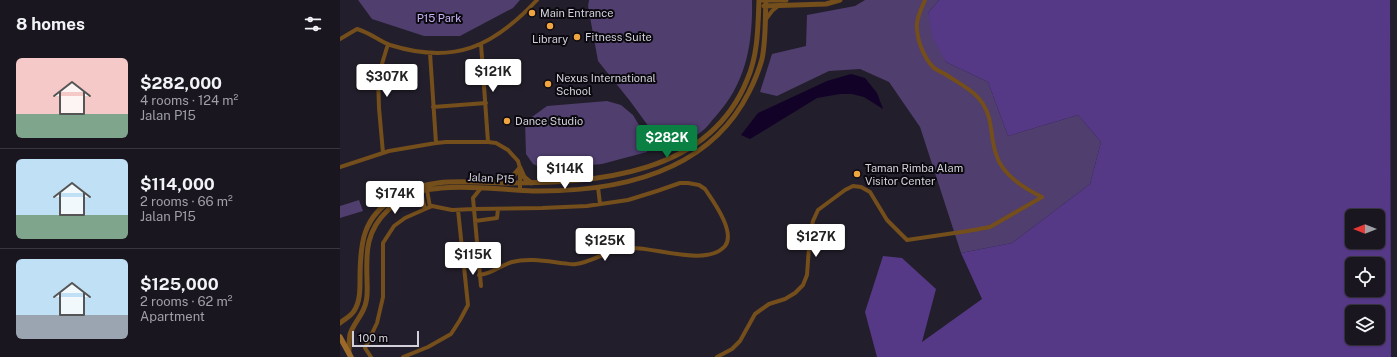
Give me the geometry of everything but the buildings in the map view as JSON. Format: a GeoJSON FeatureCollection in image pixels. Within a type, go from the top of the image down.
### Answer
{"type":"FeatureCollection","features":[{"type":"Feature","properties":{"kind":"main road"},"geometry":{"type":"LineString","coordinates":[[340,337],[350,355]]}},
{"type":"Feature","properties":{"kind":"street"},"geometry":{"type":"LineString","coordinates":[[340,39],[357,29],[388,44],[411,50],[430,53],[467,50],[481,44],[504,30],[537,0]]}},
{"type":"Feature","properties":{"kind":"street"},"geometry":{"type":"LineString","coordinates":[[760,0],[826,4],[840,0]]}},
{"type":"Feature","properties":{"kind":"street","name":"Jalan P15"},"geometry":{"type":"LineString","coordinates":[[340,323],[348,318],[358,302],[360,291],[360,258],[365,230],[376,212],[395,197],[408,190],[430,183],[458,180],[531,183],[613,177],[654,166],[673,158],[707,136],[720,123],[741,94],[748,79],[755,56],[760,0]]}},
{"type":"Feature","properties":{"kind":"street","name":"Jalan P15"},"geometry":{"type":"LineString","coordinates":[[350,355],[350,334],[363,311],[367,297],[367,246],[374,227],[379,219],[392,206],[424,191],[463,186],[520,190],[598,187],[644,177],[676,165],[710,143],[726,127],[742,105],[755,79],[762,58],[766,0]]}},
{"type":"Feature","properties":{"kind":"street"},"geometry":{"type":"LineString","coordinates":[[759,6],[766,6],[786,0]]}},
{"type":"Feature","properties":{"kind":"street"},"geometry":{"type":"LineString","coordinates":[[717,357],[732,349],[740,340],[755,314],[769,304],[795,294],[803,285],[807,275],[810,233],[818,210],[845,190],[853,186],[861,187],[870,192],[887,220],[907,240],[990,227],[1042,197],[1025,188],[1007,173],[1000,164],[996,154],[989,118],[983,104],[973,92],[935,68],[925,56],[920,42],[917,23],[925,0]]}},
{"type":"Feature","properties":{"kind":"street"},"geometry":{"type":"LineString","coordinates":[[765,21],[777,2]]}},
{"type":"Feature","properties":{"kind":"street"},"geometry":{"type":"LineString","coordinates":[[384,153],[379,108],[378,77],[388,44]]}},
{"type":"Feature","properties":{"kind":"street"},"geometry":{"type":"LineString","coordinates":[[481,44],[488,142]]}},
{"type":"Feature","properties":{"kind":"street"},"geometry":{"type":"LineString","coordinates":[[430,53],[436,143]]}},
{"type":"Feature","properties":{"kind":"street"},"geometry":{"type":"LineString","coordinates":[[433,106],[486,103]]}},
{"type":"Feature","properties":{"kind":"street"},"geometry":{"type":"LineString","coordinates":[[340,167],[384,153],[436,143],[488,142],[496,143],[508,150],[518,161],[524,176],[531,183]]}},
{"type":"Feature","properties":{"kind":"street"},"geometry":{"type":"LineString","coordinates":[[673,158],[676,165]]}},
{"type":"Feature","properties":{"kind":"street"},"geometry":{"type":"LineString","coordinates":[[520,168],[520,190]]}},
{"type":"Feature","properties":{"kind":"street"},"geometry":{"type":"LineString","coordinates":[[507,183],[520,168]]}},
{"type":"Feature","properties":{"kind":"street"},"geometry":{"type":"LineString","coordinates":[[371,357],[365,348],[377,323],[383,297],[384,243],[394,226],[405,218],[430,207],[458,210],[542,208],[600,204],[640,196],[680,183],[688,183],[699,185],[705,189],[728,229],[726,245],[720,250],[710,254],[679,255],[646,248],[617,249],[575,264],[525,260],[511,262],[486,274],[479,275]]}},
{"type":"Feature","properties":{"kind":"street"},"geometry":{"type":"LineString","coordinates":[[598,187],[600,204]]}},
{"type":"Feature","properties":{"kind":"street"},"geometry":{"type":"LineString","coordinates":[[481,188],[473,198],[481,286]]}},
{"type":"Feature","properties":{"kind":"street"},"geometry":{"type":"LineString","coordinates":[[424,191],[430,207]]}},
{"type":"Feature","properties":{"kind":"street"},"geometry":{"type":"LineString","coordinates":[[424,191],[425,209]]}},
{"type":"Feature","properties":{"kind":"street"},"geometry":{"type":"LineString","coordinates":[[475,221],[497,218],[498,209]]}},
{"type":"Feature","properties":{"kind":"street"},"geometry":{"type":"LineString","coordinates":[[403,357],[428,347],[451,334],[468,305],[458,210]]}},
{"type":"Feature","properties":{"kind":"green space","name":"P15 Park"},"geometry":{"type":"Polygon","coordinates":[[[358,0],[520,0],[513,8],[460,36],[424,36],[372,19],[358,0]]]}},
{"type":"Feature","properties":{"kind":"green space"},"geometry":{"type":"Polygon","coordinates":[[[589,0],[752,0],[749,47],[741,76],[726,103],[703,130],[668,153],[630,101],[598,61],[588,6],[589,0]]]}},
{"type":"Feature","properties":{"kind":"green space"},"geometry":{"type":"Polygon","coordinates":[[[865,0],[939,0],[928,13],[946,62],[988,82],[1008,136],[1078,115],[1101,142],[1090,184],[1012,243],[961,253],[920,127],[889,82],[860,69],[829,71],[777,96],[760,92],[772,54],[806,46],[807,15],[855,6],[865,0]]]}},
{"type":"Feature","properties":{"kind":"green space"},"geometry":{"type":"Polygon","coordinates":[[[607,101],[621,105],[633,115],[646,137],[647,152],[602,164],[544,169],[533,164],[526,154],[525,122],[547,106],[607,101]]]}},
{"type":"Feature","properties":{"kind":"green space"},"geometry":{"type":"Polygon","coordinates":[[[359,200],[363,211],[340,218],[340,206],[359,200]]]}},
{"type":"Feature","properties":{"kind":"shaded area"},"geometry":{"type":"Polygon","coordinates":[[[939,0],[1390,0],[1391,357],[877,357],[865,312],[883,256],[902,258],[936,289],[922,342],[982,299],[961,253],[1012,243],[1090,184],[1101,142],[1078,115],[1008,136],[988,82],[946,62],[933,39],[928,13],[939,0]]]}},
{"type":"Feature","properties":{"kind":"shaded area"},"geometry":{"type":"Polygon","coordinates":[[[851,74],[865,78],[877,93],[883,109],[864,97],[852,94],[840,94],[817,98],[750,139],[741,135],[758,113],[827,81],[851,74]]]}},
{"type":"Feature","properties":{"kind":"place","name":"Main Entrance"},"geometry":{"type":"Point","coordinates":[532,13]}},
{"type":"Feature","properties":{"kind":"place","name":"Library"},"geometry":{"type":"Point","coordinates":[550,26]}},
{"type":"Feature","properties":{"kind":"place","name":"Fitness Suite"},"geometry":{"type":"Point","coordinates":[577,37]}},
{"type":"Feature","properties":{"kind":"place","name":"Nexus International School"},"geometry":{"type":"Point","coordinates":[548,84]}},
{"type":"Feature","properties":{"kind":"place","name":"Dance Studio"},"geometry":{"type":"Point","coordinates":[507,121]}},
{"type":"Feature","properties":{"kind":"place","name":"Taman Rimba Alam Visitor Center"},"geometry":{"type":"Point","coordinates":[857,174]}}]}
